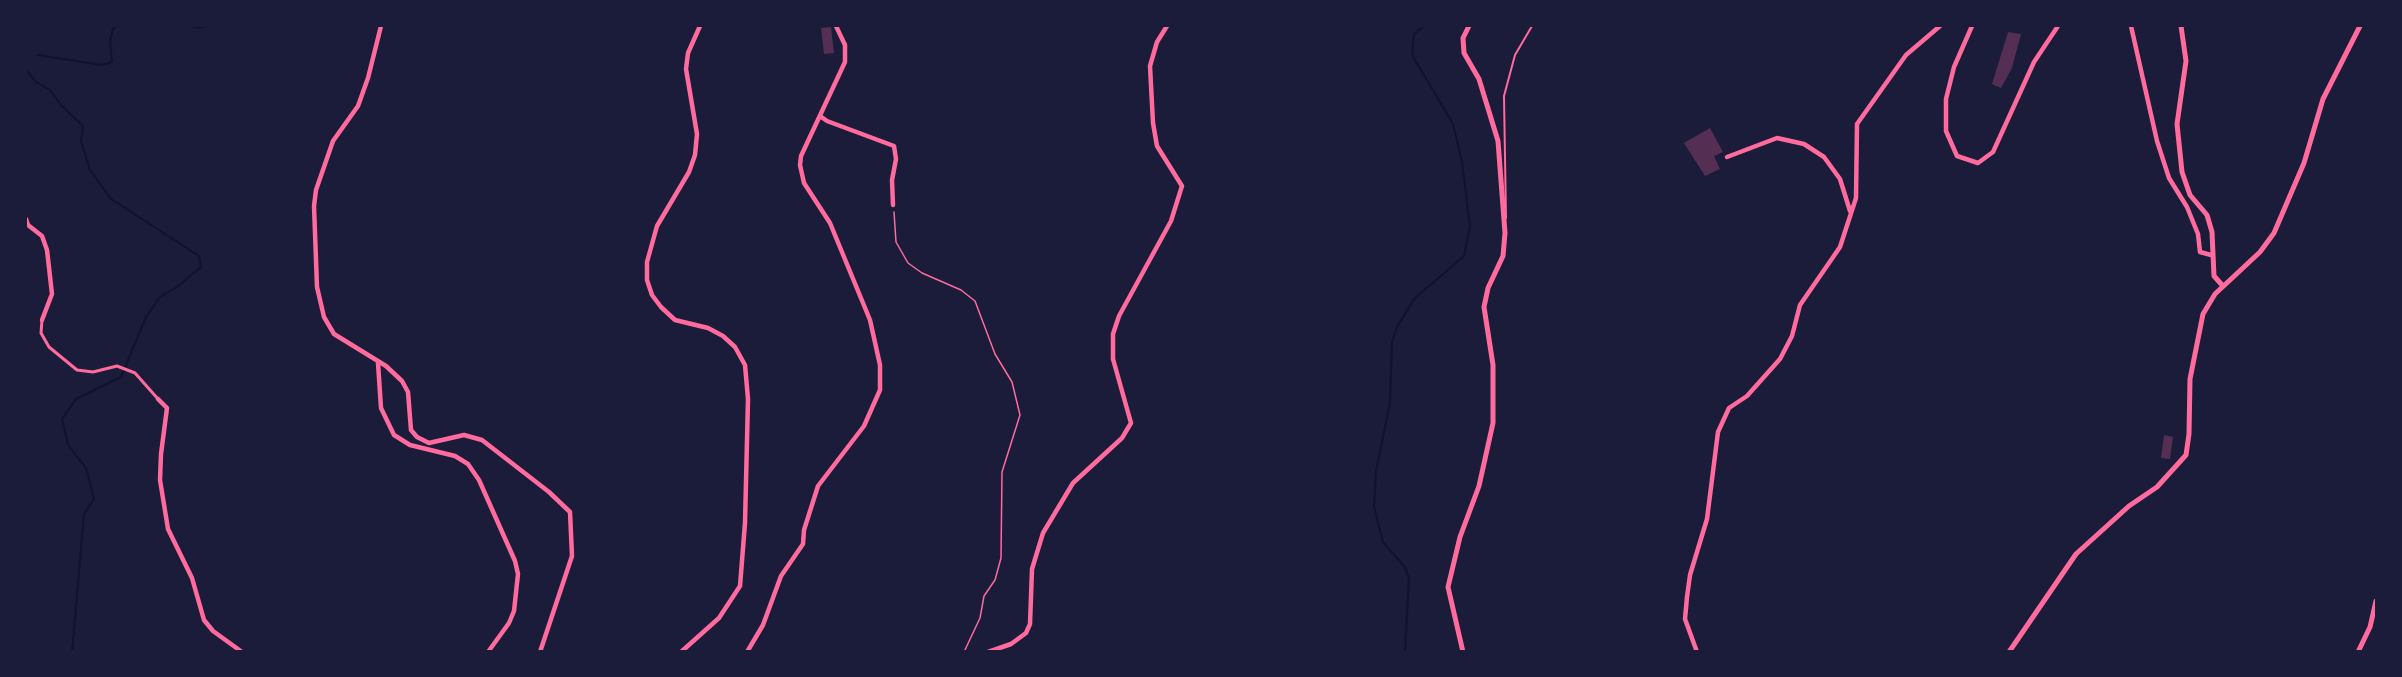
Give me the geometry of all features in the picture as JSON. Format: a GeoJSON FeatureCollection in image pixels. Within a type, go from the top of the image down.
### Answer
{"type":"FeatureCollection","features":[{"type":"Feature","properties":{"kind":"street"},"geometry":{"type":"LineString","coordinates":[[381,26],[368,78],[357,106],[333,141],[316,190],[314,206],[317,287],[328,327],[334,334],[402,381],[408,392],[411,430],[429,443]]}},
{"type":"Feature","properties":{"kind":"street"},"geometry":{"type":"LineString","coordinates":[[681,651],[719,618],[740,586],[745,523],[748,399],[745,365],[735,347],[723,336],[708,328],[675,320],[652,295],[647,280],[647,262],[657,226],[689,172],[695,155],[697,134],[686,69],[688,53],[700,26]]}},
{"type":"Feature","properties":{"kind":"street"},"geometry":{"type":"LineString","coordinates":[[747,651],[763,625],[784,569],[803,544],[804,530],[818,486],[864,426],[880,390],[879,356],[864,303],[830,223],[804,183],[801,156],[845,62],[845,45],[836,26]]}},
{"type":"Feature","properties":{"kind":"street"},"geometry":{"type":"LineString","coordinates":[[988,651],[1011,644],[1026,633],[1030,624],[1032,569],[1043,533],[1073,483],[1122,438],[1131,423],[1113,359],[1113,334],[1119,316],[1171,221],[1182,186],[1157,146],[1153,123],[1150,66],[1157,42],[1167,26]]}},
{"type":"Feature","properties":{"kind":"street"},"geometry":{"type":"LineString","coordinates":[[1463,651],[1448,587],[1460,537],[1479,486],[1492,423],[1493,365],[1484,307],[1488,288],[1503,256],[1505,233],[1502,219],[1498,141],[1479,79],[1464,53],[1463,38],[1468,26]]}},
{"type":"Feature","properties":{"kind":"street"},"geometry":{"type":"LineString","coordinates":[[1697,651],[1685,619],[1687,597],[1690,575],[1707,519],[1718,432],[1729,408],[1747,396],[1779,359],[1792,336],[1800,305],[1840,247],[1856,198],[1857,124],[1906,55],[1940,26]]}},
{"type":"Feature","properties":{"kind":"street"},"geometry":{"type":"LineString","coordinates":[[1972,26],[1954,68],[1946,99],[1946,131],[1957,156],[1978,162],[1993,152],[2034,62],[2058,26]]}},
{"type":"Feature","properties":{"kind":"street"},"geometry":{"type":"LineString","coordinates":[[2131,26],[2157,141],[2169,178],[2195,225],[2200,252],[2211,255]]}},
{"type":"Feature","properties":{"kind":"street"},"geometry":{"type":"LineString","coordinates":[[2181,26],[2186,61],[2177,124],[2182,172],[2190,195],[2207,215],[2212,232],[2211,255],[2214,276],[2223,286]]}},
{"type":"Feature","properties":{"kind":"street"},"geometry":{"type":"LineString","coordinates":[[2009,651],[2076,554],[2129,506],[2157,487],[2186,455],[2189,434],[2190,379],[2203,314],[2223,286],[2260,252],[2274,233],[2304,163],[2323,99],[2360,26]]}},
{"type":"Feature","properties":{"kind":"street"},"geometry":{"type":"LineString","coordinates":[[820,116],[827,122],[894,146],[896,159],[892,180],[893,205]]}},
{"type":"Feature","properties":{"kind":"street"},"geometry":{"type":"LineString","coordinates":[[1727,157],[1777,138],[1804,144],[1824,157],[1840,179],[1850,206],[1850,217]]}},
{"type":"Feature","properties":{"kind":"street"},"geometry":{"type":"LineString","coordinates":[[26,219],[28,225],[42,237],[47,250],[52,294],[42,320],[41,333],[49,347],[77,370],[93,372],[117,366],[135,373],[167,408],[160,480],[168,529],[192,578],[204,620],[213,631],[242,651]]}},
{"type":"Feature","properties":{"kind":"street"},"geometry":{"type":"LineString","coordinates":[[378,363],[378,392],[387,423],[394,435],[410,445],[455,456],[468,464],[478,480],[515,561],[518,574],[514,610],[509,623],[488,651]]}},
{"type":"Feature","properties":{"kind":"street"},"geometry":{"type":"LineString","coordinates":[[421,447],[464,435],[482,440],[570,512],[572,556],[540,651]]}},
{"type":"Feature","properties":{"kind":"street"},"geometry":{"type":"LineString","coordinates":[[2358,651],[2370,627],[2376,601]]}},
{"type":"Feature","properties":{"kind":"lane"},"geometry":{"type":"LineString","coordinates":[[1505,233],[1504,96],[1515,55],[1532,26]]}},
{"type":"Feature","properties":{"kind":"path"},"geometry":{"type":"LineString","coordinates":[[893,205],[896,242],[908,263],[922,273],[962,290],[975,301],[995,354],[1012,382],[1020,415],[1002,472],[1001,558],[994,579],[984,596],[980,618],[964,651]]}},
{"type":"Feature","properties":{"kind":"building"},"geometry":{"type":"Polygon","coordinates":[[[831,27],[834,53],[824,54],[821,28],[831,27]]]}},
{"type":"Feature","properties":{"kind":"building"},"geometry":{"type":"Polygon","coordinates":[[[2008,32],[2021,34],[2012,68],[2001,88],[1992,84],[2008,32]]]}},
{"type":"Feature","properties":{"kind":"building"},"geometry":{"type":"Polygon","coordinates":[[[1710,128],[1723,152],[1714,156],[1720,169],[1705,176],[1684,143],[1710,128]]]}},
{"type":"Feature","properties":{"kind":"building"},"geometry":{"type":"Polygon","coordinates":[[[2164,435],[2173,437],[2170,459],[2161,458],[2164,435]]]}},
{"type":"Feature","properties":{"kind":"waterway"},"geometry":{"type":"LineString","coordinates":[[38,55],[102,65],[112,62],[110,41],[113,29],[117,26]]}},
{"type":"Feature","properties":{"kind":"waterway"},"geometry":{"type":"LineString","coordinates":[[189,26],[199,28],[207,26]]}},
{"type":"Feature","properties":{"kind":"waterway"},"geometry":{"type":"LineString","coordinates":[[1405,652],[1409,578],[1404,566],[1383,542],[1374,507],[1376,471],[1390,403],[1392,342],[1397,327],[1414,299],[1464,256],[1470,227],[1462,162],[1453,124],[1412,55],[1414,34],[1424,26]]}},
{"type":"Feature","properties":{"kind":"waterway"},"geometry":{"type":"LineString","coordinates":[[26,70],[36,82],[50,90],[61,105],[83,126],[81,141],[90,170],[111,199],[199,256],[201,267],[177,287],[160,297],[146,317],[121,377],[76,399],[62,419],[68,445],[86,468],[94,499],[84,514],[72,652]]}}]}
